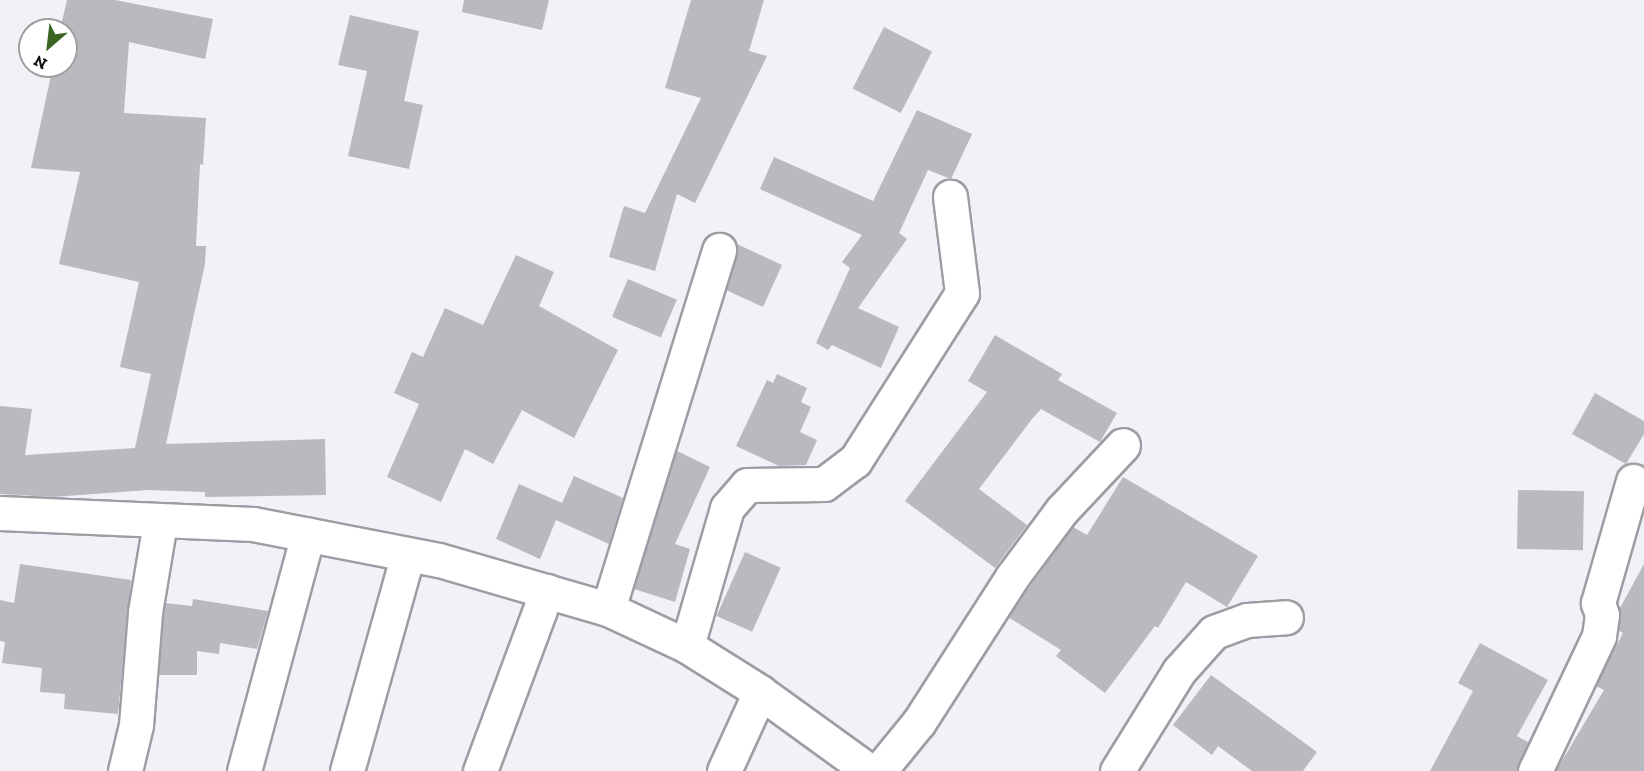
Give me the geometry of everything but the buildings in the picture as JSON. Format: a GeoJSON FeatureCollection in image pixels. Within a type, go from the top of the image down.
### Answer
{"type":"FeatureCollection","features":[{"type":"Feature","properties":{"kind":"street"},"geometry":{"type":"LineString","coordinates":[[687,646],[727,508],[747,485],[824,484],[855,461],[962,293],[950,197]]}},
{"type":"Feature","properties":{"kind":"street"},"geometry":{"type":"LineString","coordinates":[[608,609],[718,250]]}},
{"type":"Feature","properties":{"kind":"street"},"geometry":{"type":"LineString","coordinates":[[879,771],[919,722],[1012,577],[1062,510],[1123,445]]}},
{"type":"Feature","properties":{"kind":"street"},"geometry":{"type":"LineString","coordinates":[[1535,771],[1599,636],[1602,615],[1598,603],[1633,481]]}},
{"type":"Feature","properties":{"kind":"street"},"geometry":{"type":"LineString","coordinates":[[0,513],[160,522],[253,524],[408,554],[608,609],[687,646],[760,692],[869,771]]}},
{"type":"Feature","properties":{"kind":"street"},"geometry":{"type":"LineString","coordinates":[[125,771],[136,725],[145,612],[160,522]]}},
{"type":"Feature","properties":{"kind":"street"},"geometry":{"type":"LineString","coordinates":[[244,771],[308,534]]}},
{"type":"Feature","properties":{"kind":"street"},"geometry":{"type":"LineString","coordinates":[[347,771],[408,554]]}},
{"type":"Feature","properties":{"kind":"street"},"geometry":{"type":"LineString","coordinates":[[480,771],[547,591]]}},
{"type":"Feature","properties":{"kind":"street"},"geometry":{"type":"LineString","coordinates":[[1117,771],[1179,671],[1214,632],[1247,620],[1286,617]]}},
{"type":"Feature","properties":{"kind":"street"},"geometry":{"type":"LineString","coordinates":[[724,771],[760,692]]}}]}
